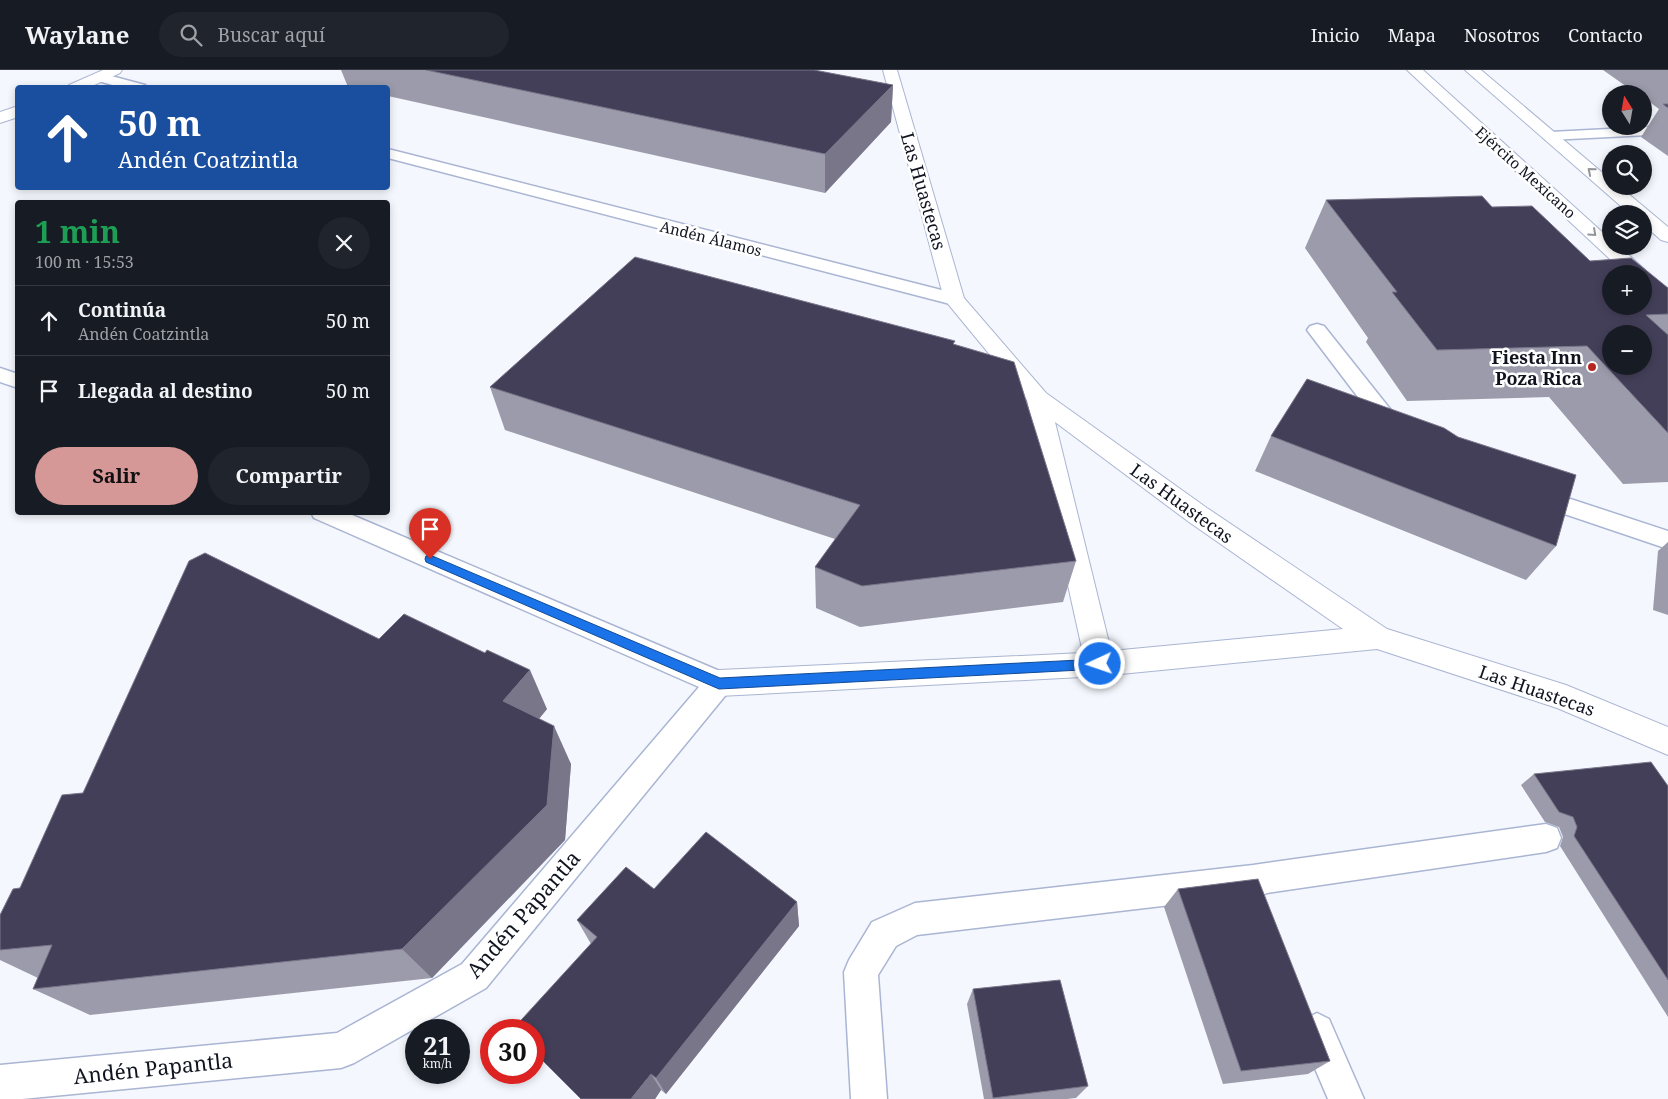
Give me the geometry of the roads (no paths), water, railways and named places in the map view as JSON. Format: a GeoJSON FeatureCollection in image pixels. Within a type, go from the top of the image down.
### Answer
{"type":"FeatureCollection","features":[{"type":"Feature","properties":{"kind":"street"},"geometry":{"type":"LineString","coordinates":[[80,85],[115,70]]}},
{"type":"Feature","properties":{"kind":"street","name":"Las Huastecas"},"geometry":{"type":"LineString","coordinates":[[890,70],[954,299],[1038,398],[1198,515],[1377,637],[1566,698],[1668,741]]}},
{"type":"Feature","properties":{"kind":"street","name":"Ejército Mexicano"},"geometry":{"type":"LineString","coordinates":[[1414,70],[1628,265]]}},
{"type":"Feature","properties":{"kind":"street"},"geometry":{"type":"LineString","coordinates":[[1472,70],[1631,205]]}},
{"type":"Feature","properties":{"kind":"street"},"geometry":{"type":"LineString","coordinates":[[1495,107],[1515,107]]}},
{"type":"Feature","properties":{"kind":"street"},"geometry":{"type":"LineString","coordinates":[[1456,108],[1476,108]]}},
{"type":"Feature","properties":{"kind":"street"},"geometry":{"type":"LineString","coordinates":[[0,118],[15,112]]}},
{"type":"Feature","properties":{"kind":"street"},"geometry":{"type":"LineString","coordinates":[[1652,223],[1668,236]]}},
{"type":"Feature","properties":{"kind":"street"},"geometry":{"type":"LineString","coordinates":[[1038,398],[1100,664]]}},
{"type":"Feature","properties":{"kind":"street"},"geometry":{"type":"LineString","coordinates":[[719,684],[1100,664],[1377,637]]}},
{"type":"Feature","properties":{"kind":"lane"},"geometry":{"type":"LineString","coordinates":[[100,76],[130,85]]}},
{"type":"Feature","properties":{"kind":"lane"},"geometry":{"type":"LineString","coordinates":[[1550,136],[1668,130]]}},
{"type":"Feature","properties":{"kind":"lane","name":"Andén Álamos"},"geometry":{"type":"LineString","coordinates":[[390,155],[954,299]]}},
{"type":"Feature","properties":{"kind":"lane"},"geometry":{"type":"LineString","coordinates":[[1317,330],[1398,434],[1413,444]]}},
{"type":"Feature","properties":{"kind":"lane"},"geometry":{"type":"LineString","coordinates":[[0,374],[15,381]]}},
{"type":"Feature","properties":{"kind":"lane"},"geometry":{"type":"LineString","coordinates":[[1518,490],[1668,540]]}},
{"type":"Feature","properties":{"kind":"lane"},"geometry":{"type":"LineString","coordinates":[[329,515],[719,684]]}},
{"type":"Feature","properties":{"kind":"lane","name":"Andén Papantla"},"geometry":{"type":"LineString","coordinates":[[0,1083],[341,1050],[458,986],[474,976],[719,684]]}},
{"type":"Feature","properties":{"kind":"lane"},"geometry":{"type":"LineString","coordinates":[[869,1099],[861,972],[884,934],[914,919],[1259,894],[1546,838]]}},
{"type":"Feature","properties":{"kind":"lane"},"geometry":{"type":"LineString","coordinates":[[1308,1008],[1346,1099]]}},
{"type":"Feature","properties":{"kind":"place","name":"Fiesta Inn Poza Rica"},"geometry":{"type":"Point","coordinates":[1592,367]}}]}
